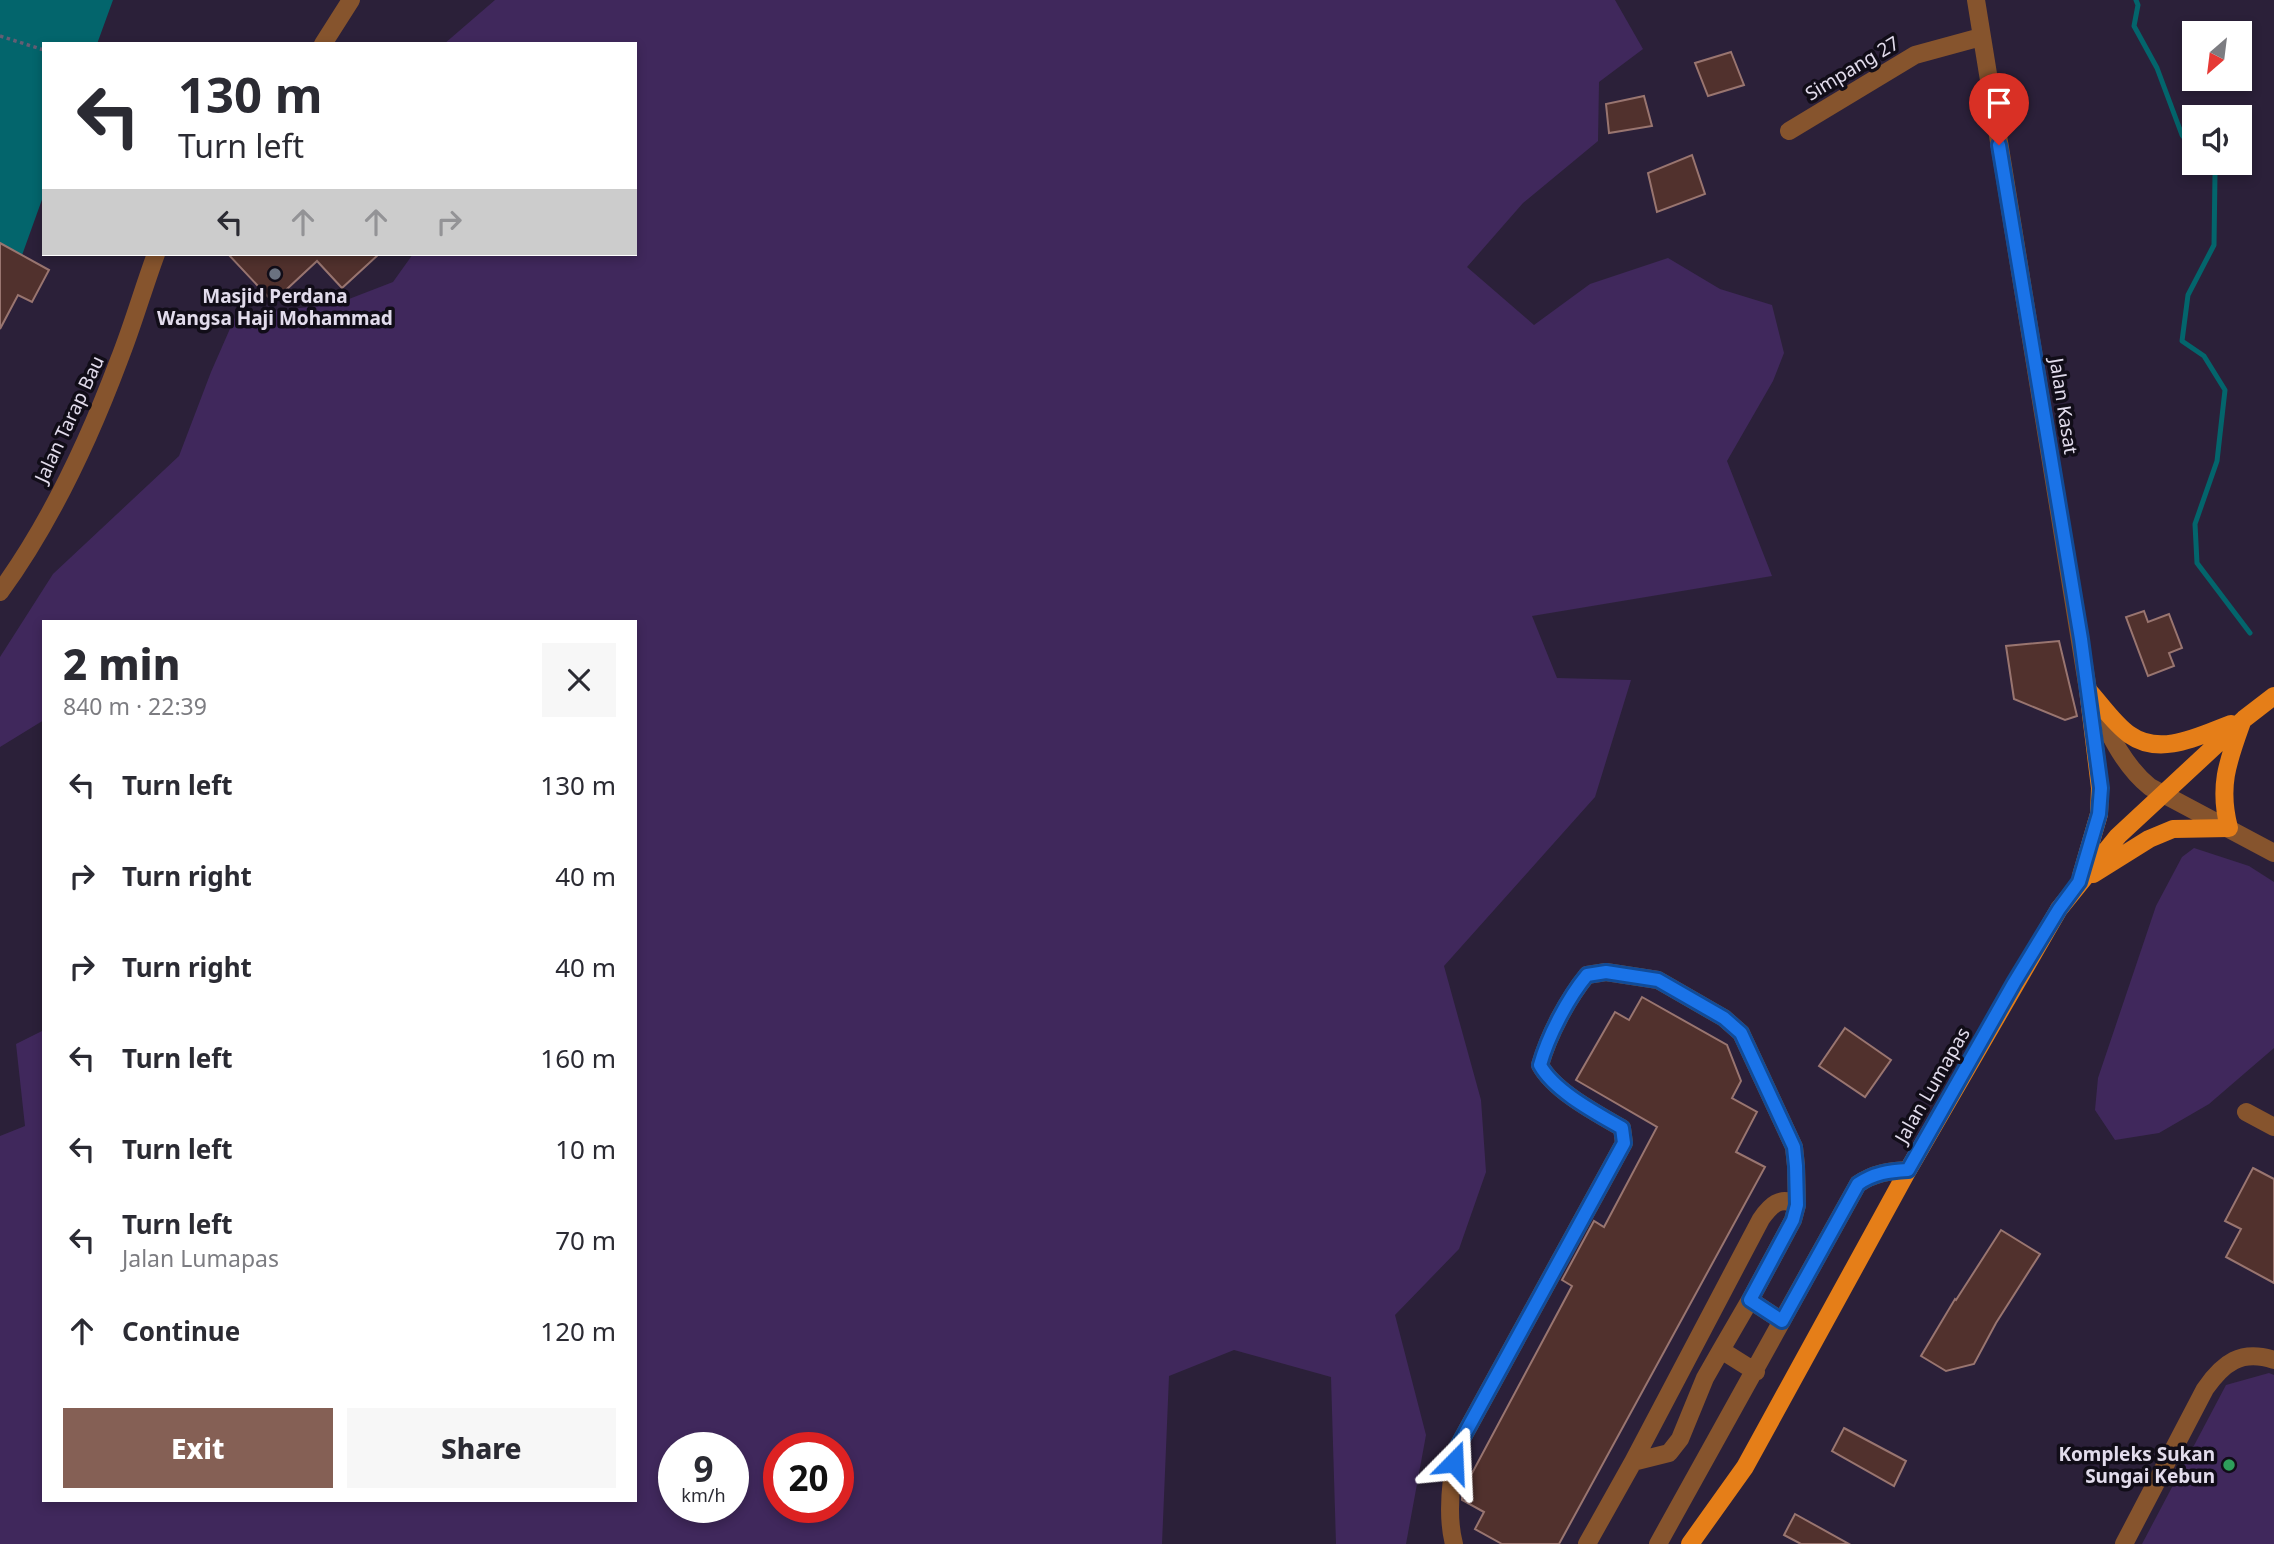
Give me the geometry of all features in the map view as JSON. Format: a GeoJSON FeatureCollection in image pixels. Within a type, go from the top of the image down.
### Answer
{"type":"FeatureCollection","features":[{"type":"Feature","properties":{"kind":"main road"},"geometry":{"type":"LineString","coordinates":[[2088,690],[2130,735],[2146,742],[2182,743],[2244,719]]}},
{"type":"Feature","properties":{"kind":"main road"},"geometry":{"type":"LineString","coordinates":[[2079,882],[2099,814],[2101,788],[2088,690]]}},
{"type":"Feature","properties":{"kind":"main road","name":"Jalan Lumapas"},"geometry":{"type":"LineString","coordinates":[[1690,1544],[1745,1467],[1908,1170],[2059,909],[2118,836],[2244,719],[2274,696]]}},
{"type":"Feature","properties":{"kind":"main road"},"geometry":{"type":"LineString","coordinates":[[2079,882],[2149,839],[2172,829],[2229,828],[2223,788],[2227,765],[2244,719]]}},
{"type":"Feature","properties":{"kind":"street"},"geometry":{"type":"LineString","coordinates":[[324,42],[351,0]]}},
{"type":"Feature","properties":{"kind":"street","name":"Jalan Kasat"},"geometry":{"type":"LineString","coordinates":[[1976,0],[2088,690],[2127,763],[2138,777],[2162,793],[2274,853]]}},
{"type":"Feature","properties":{"kind":"street","name":"Simpang 27"},"geometry":{"type":"LineString","coordinates":[[1788,131],[1915,55],[1981,37]]}},
{"type":"Feature","properties":{"kind":"street","name":"Jalan Tarap Bau"},"geometry":{"type":"LineString","coordinates":[[0,592],[21,563],[83,447],[120,359],[155,256]]}},
{"type":"Feature","properties":{"kind":"street"},"geometry":{"type":"LineString","coordinates":[[1454,1544],[1450,1532],[1451,1477],[1457,1448],[1624,1143],[1622,1128],[1595,1113],[1546,1077],[1540,1065],[1544,1049],[1579,985],[1587,975],[1606,972],[1658,980],[1724,1018],[1741,1033],[1794,1147],[1797,1205],[1793,1220],[1705,1378],[1680,1439],[1669,1453],[1633,1462]]}},
{"type":"Feature","properties":{"kind":"street"},"geometry":{"type":"LineString","coordinates":[[2246,1112],[2274,1127]]}},
{"type":"Feature","properties":{"kind":"street"},"geometry":{"type":"LineString","coordinates":[[1658,1544],[1756,1372],[1858,1184],[1870,1176],[1888,1171],[1908,1170]]}},
{"type":"Feature","properties":{"kind":"street"},"geometry":{"type":"LineString","coordinates":[[1587,1544],[1761,1219],[1771,1205],[1780,1201],[1797,1205]]}},
{"type":"Feature","properties":{"kind":"street"},"geometry":{"type":"LineString","coordinates":[[1750,1300],[1782,1321]]}},
{"type":"Feature","properties":{"kind":"street"},"geometry":{"type":"LineString","coordinates":[[1721,1350],[1756,1372]]}},
{"type":"Feature","properties":{"kind":"street"},"geometry":{"type":"LineString","coordinates":[[2124,1544],[2205,1389],[2218,1371],[2240,1357],[2265,1357],[2274,1360]]}},
{"type":"Feature","properties":{"kind":"path"},"geometry":{"type":"LineString","coordinates":[[0,36],[42,49]]}},
{"type":"Feature","properties":{"kind":"shaded area"},"geometry":{"type":"Polygon","coordinates":[[[0,0],[113,0],[98,42],[42,42],[42,200],[21,258],[0,277],[0,0]]]}},
{"type":"Feature","properties":{"kind":"shaded area"},"geometry":{"type":"Polygon","coordinates":[[[495,0],[1615,0],[1643,49],[1599,82],[1598,141],[1523,203],[1467,267],[1534,325],[1590,284],[1668,258],[1720,289],[1772,305],[1784,353],[1773,381],[1727,461],[1772,576],[1532,616],[1557,678],[1631,680],[1595,797],[1444,966],[1481,1100],[1486,1172],[1459,1249],[1395,1315],[1426,1435],[1406,1544],[1336,1544],[1331,1377],[1234,1350],[1169,1376],[1162,1544],[0,1544],[0,1136],[25,1126],[16,1044],[42,1031],[42,1502],[637,1502],[637,620],[42,620],[42,721],[0,747],[0,657],[53,574],[179,456],[236,315],[336,304],[393,282],[412,256],[637,256],[637,42],[446,42],[495,0]]]}},
{"type":"Feature","properties":{"kind":"shaded area"},"geometry":{"type":"Polygon","coordinates":[[[2194,848],[2249,866],[2274,882],[2274,1048],[2209,1104],[2159,1133],[2115,1140],[2095,1110],[2098,1078],[2156,906],[2182,857],[2194,848]]]}},
{"type":"Feature","properties":{"kind":"shaded area","name":"Kompleks Sukan Sungai Kebun"},"geometry":{"type":"Polygon","coordinates":[[[2269,1373],[2274,1375],[2274,1544],[2142,1544],[2226,1385],[2269,1373]]]}},
{"type":"Feature","properties":{"kind":"building"},"geometry":{"type":"Polygon","coordinates":[[[1731,52],[1744,85],[1708,96],[1695,63],[1731,52]]]}},
{"type":"Feature","properties":{"kind":"building"},"geometry":{"type":"Polygon","coordinates":[[[1644,96],[1652,126],[1609,133],[1606,104],[1644,96]]]}},
{"type":"Feature","properties":{"kind":"building"},"geometry":{"type":"Polygon","coordinates":[[[1692,155],[1705,194],[1657,212],[1648,173],[1692,155]]]}},
{"type":"Feature","properties":{"kind":"building"},"geometry":{"type":"Polygon","coordinates":[[[0,243],[49,270],[32,302],[18,295],[0,329],[0,243]]]}},
{"type":"Feature","properties":{"kind":"building","name":"Masjid Perdana Wangsa Haji Mohammad"},"geometry":{"type":"Polygon","coordinates":[[[230,256],[377,256],[342,288],[317,261],[273,302],[230,256]]]}},
{"type":"Feature","properties":{"kind":"building"},"geometry":{"type":"Polygon","coordinates":[[[2144,611],[2148,622],[2169,614],[2182,648],[2169,653],[2174,666],[2148,676],[2126,617],[2144,611]]]}},
{"type":"Feature","properties":{"kind":"building"},"geometry":{"type":"Polygon","coordinates":[[[2059,641],[2077,716],[2065,720],[2014,699],[2006,646],[2059,641]]]}},
{"type":"Feature","properties":{"kind":"building"},"geometry":{"type":"Polygon","coordinates":[[[1642,997],[1727,1045],[1741,1081],[1732,1098],[1757,1112],[1736,1152],[1765,1167],[1559,1544],[1502,1544],[1475,1529],[1484,1512],[1462,1500],[1462,1492],[1572,1286],[1562,1280],[1594,1221],[1604,1227],[1657,1127],[1576,1080],[1615,1012],[1629,1020],[1642,997]]]}},
{"type":"Feature","properties":{"kind":"building"},"geometry":{"type":"Polygon","coordinates":[[[1845,1028],[1891,1060],[1865,1097],[1819,1066],[1845,1028]]]}},
{"type":"Feature","properties":{"kind":"building"},"geometry":{"type":"Polygon","coordinates":[[[2253,1168],[2274,1179],[2274,1283],[2226,1257],[2241,1229],[2225,1221],[2253,1168]]]}},
{"type":"Feature","properties":{"kind":"building"},"geometry":{"type":"Polygon","coordinates":[[[2001,1230],[2040,1254],[1996,1323],[1974,1364],[1946,1371],[1921,1356],[2001,1230]]]}},
{"type":"Feature","properties":{"kind":"building"},"geometry":{"type":"Polygon","coordinates":[[[1844,1428],[1906,1461],[1894,1486],[1832,1451],[1844,1428]]]}},
{"type":"Feature","properties":{"kind":"building"},"geometry":{"type":"Polygon","coordinates":[[[1795,1514],[1849,1544],[1801,1544],[1784,1535],[1795,1514]]]}},
{"type":"Feature","properties":{"kind":"waterway"},"geometry":{"type":"LineString","coordinates":[[2136,0],[2138,5],[2134,26],[2157,68],[2182,135]]}},
{"type":"Feature","properties":{"kind":"waterway"},"geometry":{"type":"LineString","coordinates":[[2215,175],[2214,245],[2188,295],[2182,341],[2204,356],[2225,390],[2217,461],[2195,524],[2197,563],[2250,633]]}},
{"type":"Feature","properties":{"kind":"place","name":"Masjid Perdana Wangsa Haji Mohammad"},"geometry":{"type":"Point","coordinates":[275,274]}},
{"type":"Feature","properties":{"kind":"place","name":"Kompleks Sukan Sungai Kebun"},"geometry":{"type":"Point","coordinates":[2229,1465]}},
{"type":"Feature","properties":{"kind":"route"},"geometry":{"type":"LineString","coordinates":[[1454,1462],[1457,1448],[1624,1143],[1622,1128],[1595,1113],[1546,1077],[1540,1065],[1544,1049],[1587,975],[1606,972],[1658,980],[1724,1018],[1741,1033],[1794,1147],[1797,1205],[1793,1220],[1750,1300],[1782,1321],[1858,1184],[1870,1176],[1888,1171],[1908,1170],[2014,983],[2059,909],[2079,882],[2099,814],[2101,788],[2081,639],[1999,145]]}}]}
